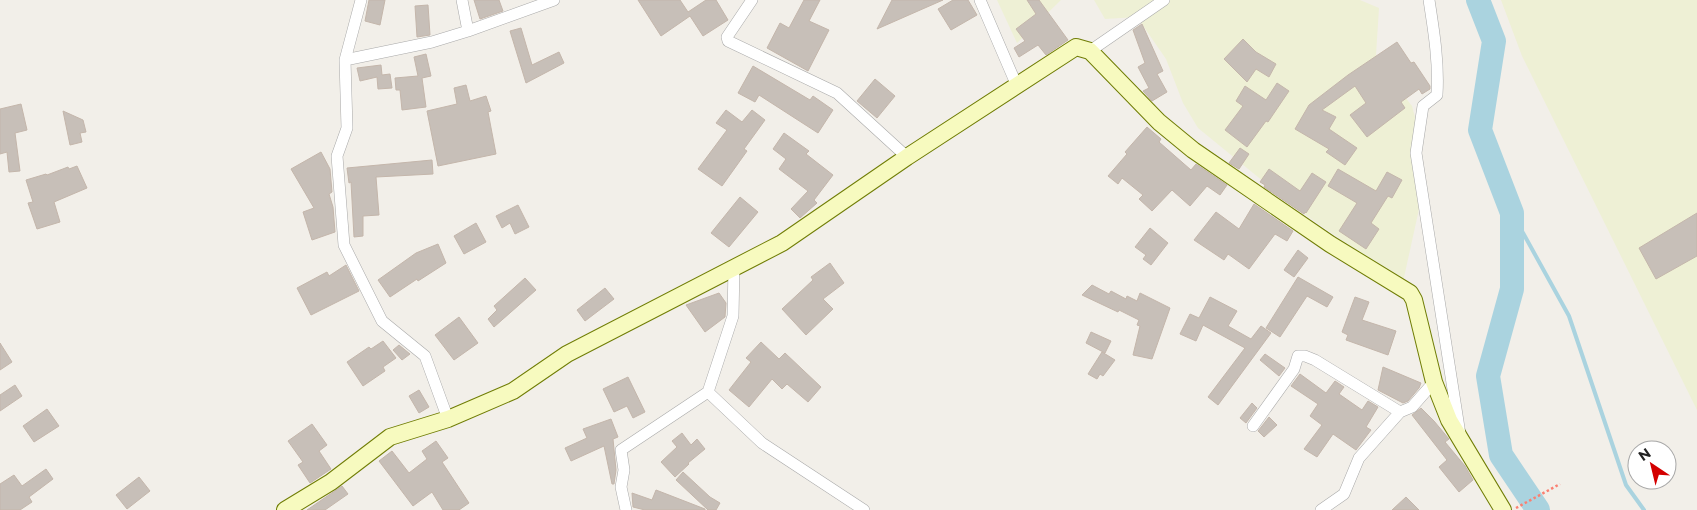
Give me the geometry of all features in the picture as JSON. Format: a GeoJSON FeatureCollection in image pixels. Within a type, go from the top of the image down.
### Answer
{"type":"FeatureCollection","features":[{"type":"Feature","properties":{"kind":"street"},"geometry":{"type":"LineString","coordinates":[[361,0],[345,60],[347,128],[337,156],[344,245],[382,321],[425,356],[448,419]]}},
{"type":"Feature","properties":{"kind":"street"},"geometry":{"type":"LineString","coordinates":[[462,0],[468,31]]}},
{"type":"Feature","properties":{"kind":"street"},"geometry":{"type":"LineString","coordinates":[[345,60],[432,42],[554,0]]}},
{"type":"Feature","properties":{"kind":"street"},"geometry":{"type":"LineString","coordinates":[[752,0],[727,37],[728,41],[837,93],[907,157]]}},
{"type":"Feature","properties":{"kind":"street"},"geometry":{"type":"LineString","coordinates":[[980,0],[1017,86]]}},
{"type":"Feature","properties":{"kind":"street"},"geometry":{"type":"LineString","coordinates":[[1090,51],[1164,0]]}},
{"type":"Feature","properties":{"kind":"street"},"geometry":{"type":"LineString","coordinates":[[1428,0],[1438,74],[1437,95],[1423,106],[1416,153],[1461,440]]}},
{"type":"Feature","properties":{"kind":"street"},"geometry":{"type":"LineString","coordinates":[[285,510],[331,482],[390,437],[448,419],[513,391],[567,354],[782,243],[907,157],[1076,47],[1090,51],[1158,122],[1194,150],[1330,244],[1410,293],[1414,300],[1434,382],[1449,420],[1503,510]]}},
{"type":"Feature","properties":{"kind":"street"},"geometry":{"type":"LineString","coordinates":[[626,510],[622,488],[624,470],[621,450],[708,392],[733,316],[734,267]]}},
{"type":"Feature","properties":{"kind":"street"},"geometry":{"type":"LineString","coordinates":[[1253,426],[1294,369],[1298,356],[1315,360],[1400,412]]}},
{"type":"Feature","properties":{"kind":"street"},"geometry":{"type":"LineString","coordinates":[[1321,510],[1344,494],[1359,458],[1400,412],[1412,407],[1434,382]]}},
{"type":"Feature","properties":{"kind":"street"},"geometry":{"type":"LineString","coordinates":[[708,392],[762,443],[864,510]]}},
{"type":"Feature","properties":{"kind":"path"},"geometry":{"type":"LineString","coordinates":[[1512,510],[1560,484]]}},
{"type":"Feature","properties":{"kind":"green space"},"geometry":{"type":"Polygon","coordinates":[[[997,0],[1061,0],[1017,43],[997,0]]]}},
{"type":"Feature","properties":{"kind":"green space"},"geometry":{"type":"Polygon","coordinates":[[[1094,0],[1360,0],[1379,8],[1376,55],[1412,106],[1418,129],[1421,200],[1403,282],[1297,209],[1198,128],[1183,103],[1166,59],[1137,17],[1105,19],[1094,0]]]}},
{"type":"Feature","properties":{"kind":"green space"},"geometry":{"type":"Polygon","coordinates":[[[1501,0],[1697,0],[1697,410],[1522,56],[1501,0]]]}},
{"type":"Feature","properties":{"kind":"building"},"geometry":{"type":"Polygon","coordinates":[[[369,0],[385,0],[380,25],[365,21],[369,0]]]}},
{"type":"Feature","properties":{"kind":"building"},"geometry":{"type":"Polygon","coordinates":[[[474,0],[499,0],[503,11],[480,19],[474,0]]]}},
{"type":"Feature","properties":{"kind":"building"},"geometry":{"type":"Polygon","coordinates":[[[638,0],[680,0],[688,12],[706,0],[716,0],[728,20],[703,36],[690,16],[661,36],[638,0]]]}},
{"type":"Feature","properties":{"kind":"building"},"geometry":{"type":"Polygon","coordinates":[[[804,0],[820,0],[809,21],[829,30],[808,71],[767,48],[780,23],[789,28],[804,0]]]}},
{"type":"Feature","properties":{"kind":"building"},"geometry":{"type":"Polygon","coordinates":[[[892,0],[943,0],[877,29],[892,0]]]}},
{"type":"Feature","properties":{"kind":"building"},"geometry":{"type":"Polygon","coordinates":[[[953,0],[968,0],[977,15],[951,30],[938,9],[953,0]]]}},
{"type":"Feature","properties":{"kind":"building"},"geometry":{"type":"Polygon","coordinates":[[[1027,0],[1039,0],[1068,40],[1046,55],[1038,45],[1019,57],[1014,48],[1025,41],[1016,29],[1036,14],[1027,0]]]}},
{"type":"Feature","properties":{"kind":"building"},"geometry":{"type":"Polygon","coordinates":[[[428,5],[430,35],[417,37],[415,6],[428,5]]]}},
{"type":"Feature","properties":{"kind":"building"},"geometry":{"type":"Polygon","coordinates":[[[1142,24],[1163,71],[1157,74],[1167,92],[1152,101],[1143,91],[1149,88],[1138,67],[1145,63],[1133,30],[1142,24]]]}},
{"type":"Feature","properties":{"kind":"building"},"geometry":{"type":"Polygon","coordinates":[[[521,28],[532,65],[559,52],[564,63],[526,83],[510,31],[521,28]]]}},
{"type":"Feature","properties":{"kind":"building"},"geometry":{"type":"Polygon","coordinates":[[[1243,39],[1256,52],[1276,64],[1269,77],[1256,69],[1247,82],[1224,59],[1243,39]]]}},
{"type":"Feature","properties":{"kind":"building"},"geometry":{"type":"Polygon","coordinates":[[[1397,42],[1411,63],[1414,62],[1430,86],[1430,89],[1422,94],[1419,89],[1401,102],[1405,108],[1367,137],[1350,115],[1366,103],[1355,86],[1322,110],[1336,117],[1329,129],[1357,148],[1345,165],[1326,152],[1329,149],[1295,129],[1309,105],[1348,75],[1397,42]]]}},
{"type":"Feature","properties":{"kind":"building"},"geometry":{"type":"Polygon","coordinates":[[[426,54],[431,76],[422,78],[426,107],[402,110],[400,90],[396,90],[395,78],[418,76],[414,57],[426,54]]]}},
{"type":"Feature","properties":{"kind":"building"},"geometry":{"type":"Polygon","coordinates":[[[381,65],[382,75],[390,74],[392,88],[378,89],[377,77],[360,81],[357,68],[381,65]]]}},
{"type":"Feature","properties":{"kind":"building"},"geometry":{"type":"Polygon","coordinates":[[[753,66],[810,100],[813,96],[833,110],[818,133],[759,95],[755,102],[738,93],[753,66]]]}},
{"type":"Feature","properties":{"kind":"building"},"geometry":{"type":"Polygon","coordinates":[[[875,79],[895,96],[877,118],[857,101],[875,79]]]}},
{"type":"Feature","properties":{"kind":"building"},"geometry":{"type":"Polygon","coordinates":[[[1277,83],[1289,91],[1268,122],[1266,121],[1247,147],[1225,130],[1243,106],[1236,101],[1245,86],[1266,100],[1277,83]]]}},
{"type":"Feature","properties":{"kind":"building"},"geometry":{"type":"Polygon","coordinates":[[[466,85],[470,101],[486,96],[491,111],[488,112],[496,154],[438,166],[427,111],[457,104],[454,88],[466,85]]]}},
{"type":"Feature","properties":{"kind":"building"},"geometry":{"type":"Polygon","coordinates":[[[21,104],[27,130],[15,133],[20,171],[9,172],[7,152],[0,154],[0,109],[21,104]]]}},
{"type":"Feature","properties":{"kind":"building"},"geometry":{"type":"Polygon","coordinates":[[[726,110],[742,122],[752,110],[765,120],[744,149],[747,151],[722,186],[698,169],[727,130],[716,123],[726,110]]]}},
{"type":"Feature","properties":{"kind":"building"},"geometry":{"type":"Polygon","coordinates":[[[63,111],[83,120],[86,132],[80,133],[82,142],[70,145],[63,111]]]}},
{"type":"Feature","properties":{"kind":"building"},"geometry":{"type":"Polygon","coordinates":[[[1147,127],[1161,139],[1159,142],[1191,170],[1196,164],[1227,185],[1220,195],[1207,186],[1190,206],[1172,190],[1152,211],[1139,199],[1143,195],[1122,178],[1118,184],[1108,176],[1127,154],[1125,152],[1147,127]]]}},
{"type":"Feature","properties":{"kind":"building"},"geometry":{"type":"Polygon","coordinates":[[[784,133],[809,151],[806,154],[833,175],[814,200],[817,203],[800,218],[791,209],[808,191],[779,169],[786,159],[773,149],[784,133]]]}},
{"type":"Feature","properties":{"kind":"building"},"geometry":{"type":"Polygon","coordinates":[[[1240,148],[1249,154],[1239,169],[1229,163],[1240,148]]]}},
{"type":"Feature","properties":{"kind":"building"},"geometry":{"type":"Polygon","coordinates":[[[321,152],[330,169],[332,192],[329,194],[333,207],[335,232],[312,240],[303,212],[314,208],[291,169],[321,152]]]}},
{"type":"Feature","properties":{"kind":"building"},"geometry":{"type":"Polygon","coordinates":[[[432,160],[433,174],[376,177],[379,215],[363,216],[363,236],[354,237],[351,182],[349,183],[347,168],[432,160]]]}},
{"type":"Feature","properties":{"kind":"building"},"geometry":{"type":"Polygon","coordinates":[[[77,166],[87,188],[54,202],[60,222],[37,229],[28,203],[33,202],[26,180],[77,166]]]}},
{"type":"Feature","properties":{"kind":"building"},"geometry":{"type":"Polygon","coordinates":[[[1269,169],[1300,191],[1312,173],[1326,182],[1304,214],[1264,187],[1265,185],[1260,182],[1269,169]]]}},
{"type":"Feature","properties":{"kind":"building"},"geometry":{"type":"Polygon","coordinates":[[[1338,169],[1376,191],[1387,172],[1402,180],[1392,198],[1388,196],[1371,223],[1379,229],[1366,249],[1339,231],[1357,203],[1328,186],[1338,169]]]}},
{"type":"Feature","properties":{"kind":"building"},"geometry":{"type":"Polygon","coordinates":[[[740,197],[758,212],[729,247],[711,233],[740,197]]]}},
{"type":"Feature","properties":{"kind":"building"},"geometry":{"type":"Polygon","coordinates":[[[1254,204],[1293,231],[1287,241],[1275,234],[1249,269],[1228,254],[1224,260],[1194,240],[1216,212],[1239,229],[1254,204]]]}},
{"type":"Feature","properties":{"kind":"building"},"geometry":{"type":"Polygon","coordinates":[[[518,205],[529,227],[515,234],[510,223],[502,228],[496,216],[518,205]]]}},
{"type":"Feature","properties":{"kind":"building"},"geometry":{"type":"Polygon","coordinates":[[[1697,213],[1697,256],[1656,279],[1639,248],[1697,213]]]}},
{"type":"Feature","properties":{"kind":"building"},"geometry":{"type":"Polygon","coordinates":[[[476,223],[486,242],[464,254],[454,236],[476,223]]]}},
{"type":"Feature","properties":{"kind":"building"},"geometry":{"type":"Polygon","coordinates":[[[1150,228],[1168,243],[1151,265],[1143,259],[1146,255],[1135,247],[1150,228]]]}},
{"type":"Feature","properties":{"kind":"building"},"geometry":{"type":"Polygon","coordinates":[[[438,244],[446,263],[390,297],[378,280],[416,253],[438,244]]]}},
{"type":"Feature","properties":{"kind":"building"},"geometry":{"type":"Polygon","coordinates":[[[1298,250],[1308,258],[1294,277],[1284,270],[1298,250]]]}},
{"type":"Feature","properties":{"kind":"building"},"geometry":{"type":"Polygon","coordinates":[[[830,263],[844,283],[823,299],[833,309],[806,335],[782,309],[813,280],[811,277],[830,263]]]}},
{"type":"Feature","properties":{"kind":"building"},"geometry":{"type":"Polygon","coordinates":[[[346,265],[359,291],[311,315],[297,288],[327,272],[329,276],[346,265]]]}},
{"type":"Feature","properties":{"kind":"building"},"geometry":{"type":"Polygon","coordinates":[[[1298,277],[1333,297],[1327,307],[1307,296],[1280,337],[1266,328],[1298,277]]]}},
{"type":"Feature","properties":{"kind":"building"},"geometry":{"type":"Polygon","coordinates":[[[525,278],[536,290],[494,327],[488,319],[497,310],[494,306],[525,278]]]}},
{"type":"Feature","properties":{"kind":"building"},"geometry":{"type":"Polygon","coordinates":[[[1092,285],[1109,294],[1111,291],[1126,299],[1127,296],[1137,301],[1140,293],[1170,308],[1152,359],[1133,355],[1140,326],[1137,325],[1139,320],[1082,295],[1092,285]]]}},
{"type":"Feature","properties":{"kind":"building"},"geometry":{"type":"Polygon","coordinates":[[[605,288],[614,299],[585,321],[577,310],[605,288]]]}},
{"type":"Feature","properties":{"kind":"building"},"geometry":{"type":"Polygon","coordinates":[[[719,293],[726,303],[725,317],[705,332],[686,305],[719,293]]]}},
{"type":"Feature","properties":{"kind":"building"},"geometry":{"type":"Polygon","coordinates":[[[1210,297],[1237,311],[1228,326],[1251,339],[1261,326],[1271,333],[1218,405],[1208,397],[1245,348],[1203,325],[1196,341],[1180,334],[1190,314],[1199,318],[1210,297]]]}},
{"type":"Feature","properties":{"kind":"building"},"geometry":{"type":"Polygon","coordinates":[[[1355,297],[1369,302],[1362,320],[1396,331],[1388,355],[1346,340],[1348,335],[1342,332],[1355,297]]]}},
{"type":"Feature","properties":{"kind":"building"},"geometry":{"type":"Polygon","coordinates":[[[459,317],[478,343],[454,360],[435,335],[459,317]]]}},
{"type":"Feature","properties":{"kind":"building"},"geometry":{"type":"Polygon","coordinates":[[[1091,332],[1111,341],[1105,353],[1086,343],[1091,332]]]}},
{"type":"Feature","properties":{"kind":"building"},"geometry":{"type":"Polygon","coordinates":[[[383,341],[396,358],[383,367],[385,371],[363,386],[347,362],[369,347],[371,349],[383,341]]]}},
{"type":"Feature","properties":{"kind":"building"},"geometry":{"type":"Polygon","coordinates":[[[761,342],[779,359],[785,353],[821,387],[808,402],[787,384],[782,389],[772,379],[749,407],[729,390],[751,362],[746,358],[761,342]]]}},
{"type":"Feature","properties":{"kind":"building"},"geometry":{"type":"Polygon","coordinates":[[[0,343],[12,362],[0,370],[0,343]]]}},
{"type":"Feature","properties":{"kind":"building"},"geometry":{"type":"Polygon","coordinates":[[[399,345],[410,354],[402,360],[393,350],[399,345]]]}},
{"type":"Feature","properties":{"kind":"building"},"geometry":{"type":"Polygon","coordinates":[[[1102,352],[1115,360],[1103,376],[1100,374],[1097,379],[1088,374],[1102,352]]]}},
{"type":"Feature","properties":{"kind":"building"},"geometry":{"type":"Polygon","coordinates":[[[1265,354],[1285,368],[1279,376],[1260,360],[1265,354]]]}},
{"type":"Feature","properties":{"kind":"building"},"geometry":{"type":"Polygon","coordinates":[[[1383,367],[1421,383],[1408,401],[1403,403],[1378,390],[1383,367]]]}},
{"type":"Feature","properties":{"kind":"building"},"geometry":{"type":"Polygon","coordinates":[[[1300,374],[1326,393],[1335,381],[1344,387],[1339,394],[1362,410],[1368,401],[1378,407],[1366,427],[1371,430],[1356,450],[1333,434],[1317,457],[1304,449],[1322,425],[1310,416],[1318,404],[1291,386],[1300,374]]]}},
{"type":"Feature","properties":{"kind":"building"},"geometry":{"type":"Polygon","coordinates":[[[628,377],[645,412],[633,418],[627,406],[614,412],[603,389],[628,377]]]}},
{"type":"Feature","properties":{"kind":"building"},"geometry":{"type":"Polygon","coordinates":[[[15,385],[22,396],[0,411],[0,395],[15,385]]]}},
{"type":"Feature","properties":{"kind":"building"},"geometry":{"type":"Polygon","coordinates":[[[419,390],[429,407],[419,413],[409,396],[419,390]]]}},
{"type":"Feature","properties":{"kind":"building"},"geometry":{"type":"Polygon","coordinates":[[[1252,403],[1257,408],[1246,423],[1240,418],[1252,403]]]}},
{"type":"Feature","properties":{"kind":"building"},"geometry":{"type":"Polygon","coordinates":[[[1421,408],[1449,439],[1445,442],[1465,466],[1473,480],[1459,492],[1439,467],[1447,460],[1412,415],[1421,408]]]}},
{"type":"Feature","properties":{"kind":"building"},"geometry":{"type":"Polygon","coordinates":[[[47,409],[59,426],[34,442],[23,426],[47,409]]]}},
{"type":"Feature","properties":{"kind":"building"},"geometry":{"type":"Polygon","coordinates":[[[1269,417],[1277,425],[1264,437],[1258,431],[1269,417]]]}},
{"type":"Feature","properties":{"kind":"building"},"geometry":{"type":"Polygon","coordinates":[[[611,419],[618,437],[613,439],[616,470],[614,484],[612,484],[604,446],[571,461],[565,448],[587,438],[583,429],[611,419]]]}},
{"type":"Feature","properties":{"kind":"building"},"geometry":{"type":"Polygon","coordinates":[[[312,424],[327,445],[319,451],[331,469],[310,483],[298,465],[303,462],[288,441],[312,424]]]}},
{"type":"Feature","properties":{"kind":"building"},"geometry":{"type":"Polygon","coordinates":[[[682,433],[691,445],[697,439],[705,449],[675,477],[661,462],[677,447],[672,441],[682,433]]]}},
{"type":"Feature","properties":{"kind":"building"},"geometry":{"type":"Polygon","coordinates":[[[436,441],[448,458],[442,462],[469,503],[459,510],[443,510],[432,492],[413,506],[379,461],[392,451],[409,473],[427,459],[422,451],[436,441]]]}},
{"type":"Feature","properties":{"kind":"building"},"geometry":{"type":"Polygon","coordinates":[[[46,469],[53,479],[29,497],[32,502],[20,510],[0,510],[0,484],[14,475],[22,486],[46,469]]]}},
{"type":"Feature","properties":{"kind":"building"},"geometry":{"type":"Polygon","coordinates":[[[683,472],[710,497],[720,503],[716,510],[708,510],[676,480],[683,472]]]}},
{"type":"Feature","properties":{"kind":"building"},"geometry":{"type":"Polygon","coordinates":[[[139,477],[150,491],[127,509],[116,495],[139,477]]]}},
{"type":"Feature","properties":{"kind":"building"},"geometry":{"type":"Polygon","coordinates":[[[342,486],[348,494],[325,510],[307,510],[342,486]]]}},
{"type":"Feature","properties":{"kind":"building"},"geometry":{"type":"Polygon","coordinates":[[[656,490],[705,510],[645,510],[633,507],[632,493],[652,500],[656,490]]]}},
{"type":"Feature","properties":{"kind":"building"},"geometry":{"type":"Polygon","coordinates":[[[1406,497],[1419,510],[1392,510],[1406,497]]]}},
{"type":"Feature","properties":{"kind":"waterway"},"geometry":{"type":"LineString","coordinates":[[1478,0],[1494,41],[1480,130],[1512,213],[1512,289],[1488,376],[1501,455],[1538,510]]}},
{"type":"Feature","properties":{"kind":"waterway"},"geometry":{"type":"LineString","coordinates":[[1512,213],[1569,316],[1626,485],[1644,510]]}}]}
